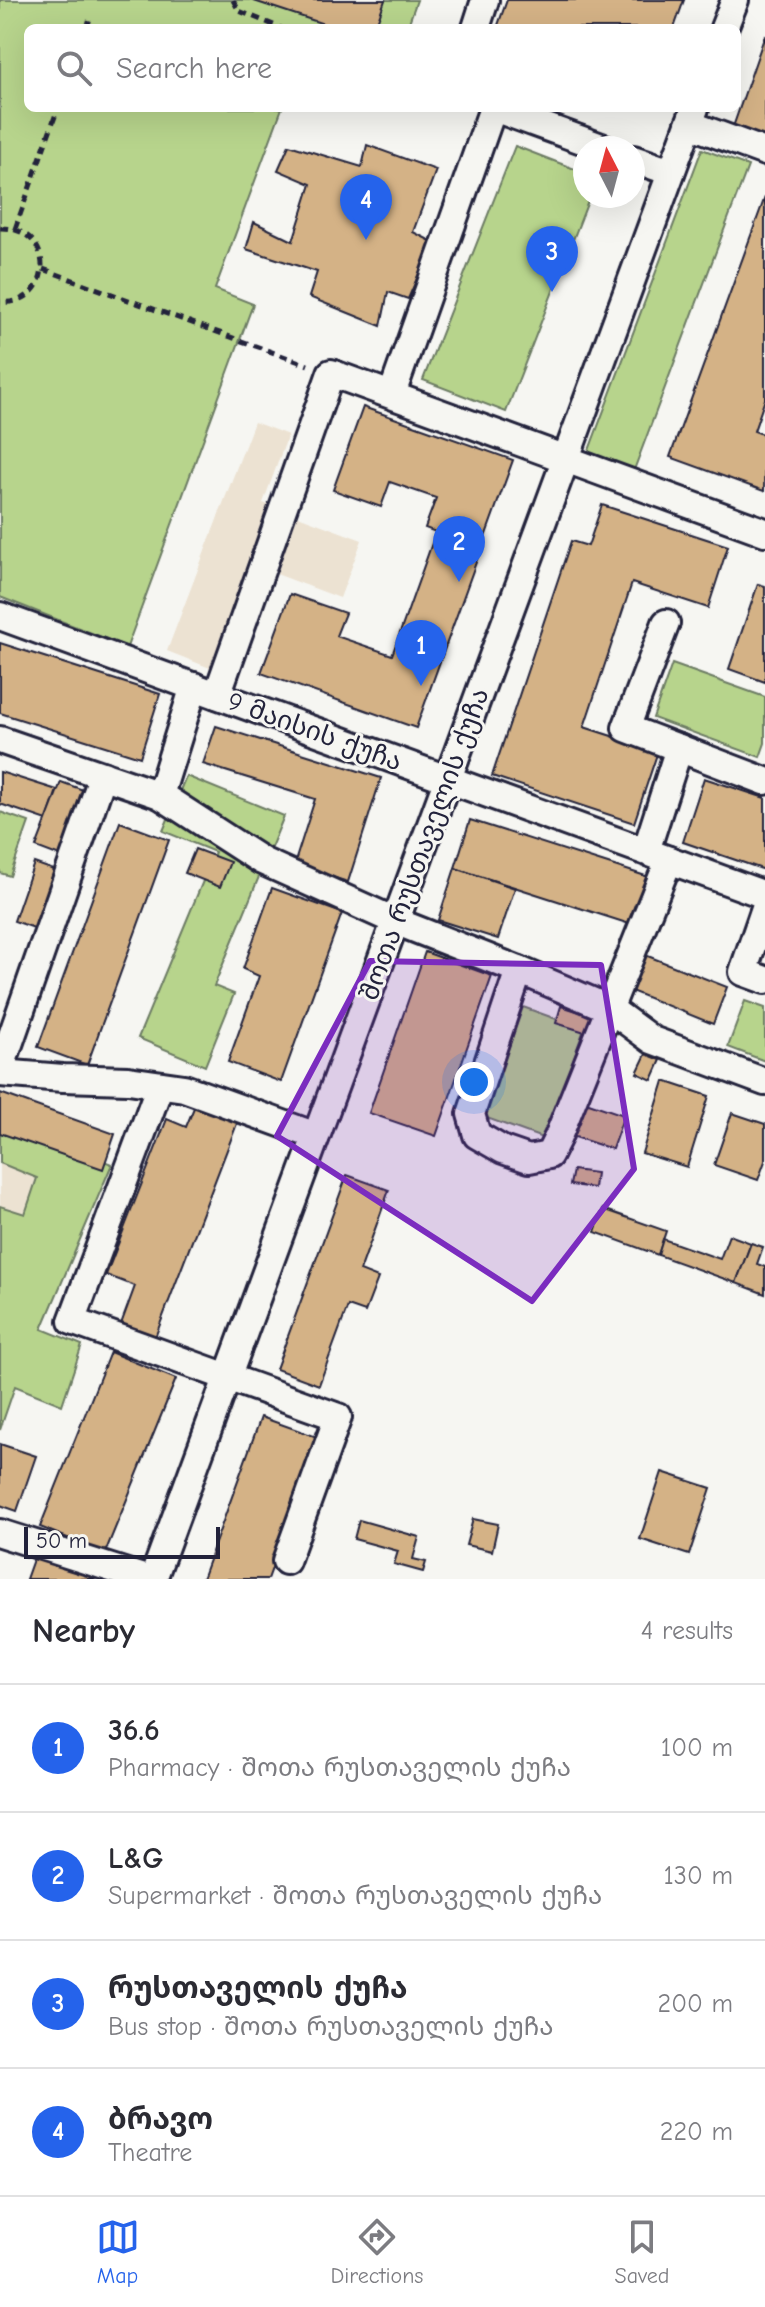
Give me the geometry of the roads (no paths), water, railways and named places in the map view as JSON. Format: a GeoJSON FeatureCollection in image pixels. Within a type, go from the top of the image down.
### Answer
{"type":"FeatureCollection","features":[{"type":"Feature","properties":{"kind":"street"},"geometry":{"type":"LineString","coordinates":[[477,24],[485,0]]}},
{"type":"Feature","properties":{"kind":"street"},"geometry":{"type":"LineString","coordinates":[[726,24],[735,0]]}},
{"type":"Feature","properties":{"kind":"street"},"geometry":{"type":"LineString","coordinates":[[392,394],[492,112]]}},
{"type":"Feature","properties":{"kind":"street"},"geometry":{"type":"LineString","coordinates":[[504,112],[573,137]]}},
{"type":"Feature","properties":{"kind":"street"},"geometry":{"type":"LineString","coordinates":[[692,116],[765,152]]}},
{"type":"Feature","properties":{"kind":"street","name":"შოთა რუსთაველის ქუჩა"},"geometry":{"type":"LineString","coordinates":[[153,1579],[692,116]]}},
{"type":"Feature","properties":{"kind":"street"},"geometry":{"type":"LineString","coordinates":[[645,163],[671,172]]}},
{"type":"Feature","properties":{"kind":"street"},"geometry":{"type":"LineString","coordinates":[[160,795],[205,691],[331,373],[765,532]]}},
{"type":"Feature","properties":{"kind":"street","name":"9 მაისის ქუჩა"},"geometry":{"type":"LineString","coordinates":[[0,616],[765,895]]}},
{"type":"Feature","properties":{"kind":"street"},"geometry":{"type":"LineString","coordinates":[[666,623],[626,728],[765,781]]}},
{"type":"Feature","properties":{"kind":"street"},"geometry":{"type":"LineString","coordinates":[[0,740],[160,795],[262,861],[395,921],[610,1009],[652,1040],[765,1082]]}},
{"type":"Feature","properties":{"kind":"street"},"geometry":{"type":"LineString","coordinates":[[519,970],[471,1114],[477,1135],[503,1150],[529,1159],[549,1155],[610,1009],[658,855],[679,748]]}},
{"type":"Feature","properties":{"kind":"street"},"geometry":{"type":"LineString","coordinates":[[103,775],[0,1071],[63,1078],[128,1080],[184,1088],[316,1136]]}},
{"type":"Feature","properties":{"kind":"street"},"geometry":{"type":"LineString","coordinates":[[765,908],[743,972],[765,980]]}},
{"type":"Feature","properties":{"kind":"street"},"geometry":{"type":"LineString","coordinates":[[160,1085],[72,1321],[338,1417],[286,1561]]}},
{"type":"Feature","properties":{"kind":"street"},"geometry":{"type":"LineString","coordinates":[[0,1533],[146,1579]]}},
{"type":"Feature","properties":{"kind":"place","name":"ბრავო"},"geometry":{"type":"Point","coordinates":[366,240]}},
{"type":"Feature","properties":{"kind":"place","name":"რუსთაველის ქუჩა"},"geometry":{"type":"Point","coordinates":[552,292]}},
{"type":"Feature","properties":{"kind":"place","name":"L&G"},"geometry":{"type":"Point","coordinates":[459,582]}},
{"type":"Feature","properties":{"kind":"place","name":"36.6"},"geometry":{"type":"Point","coordinates":[421,686]}}]}
